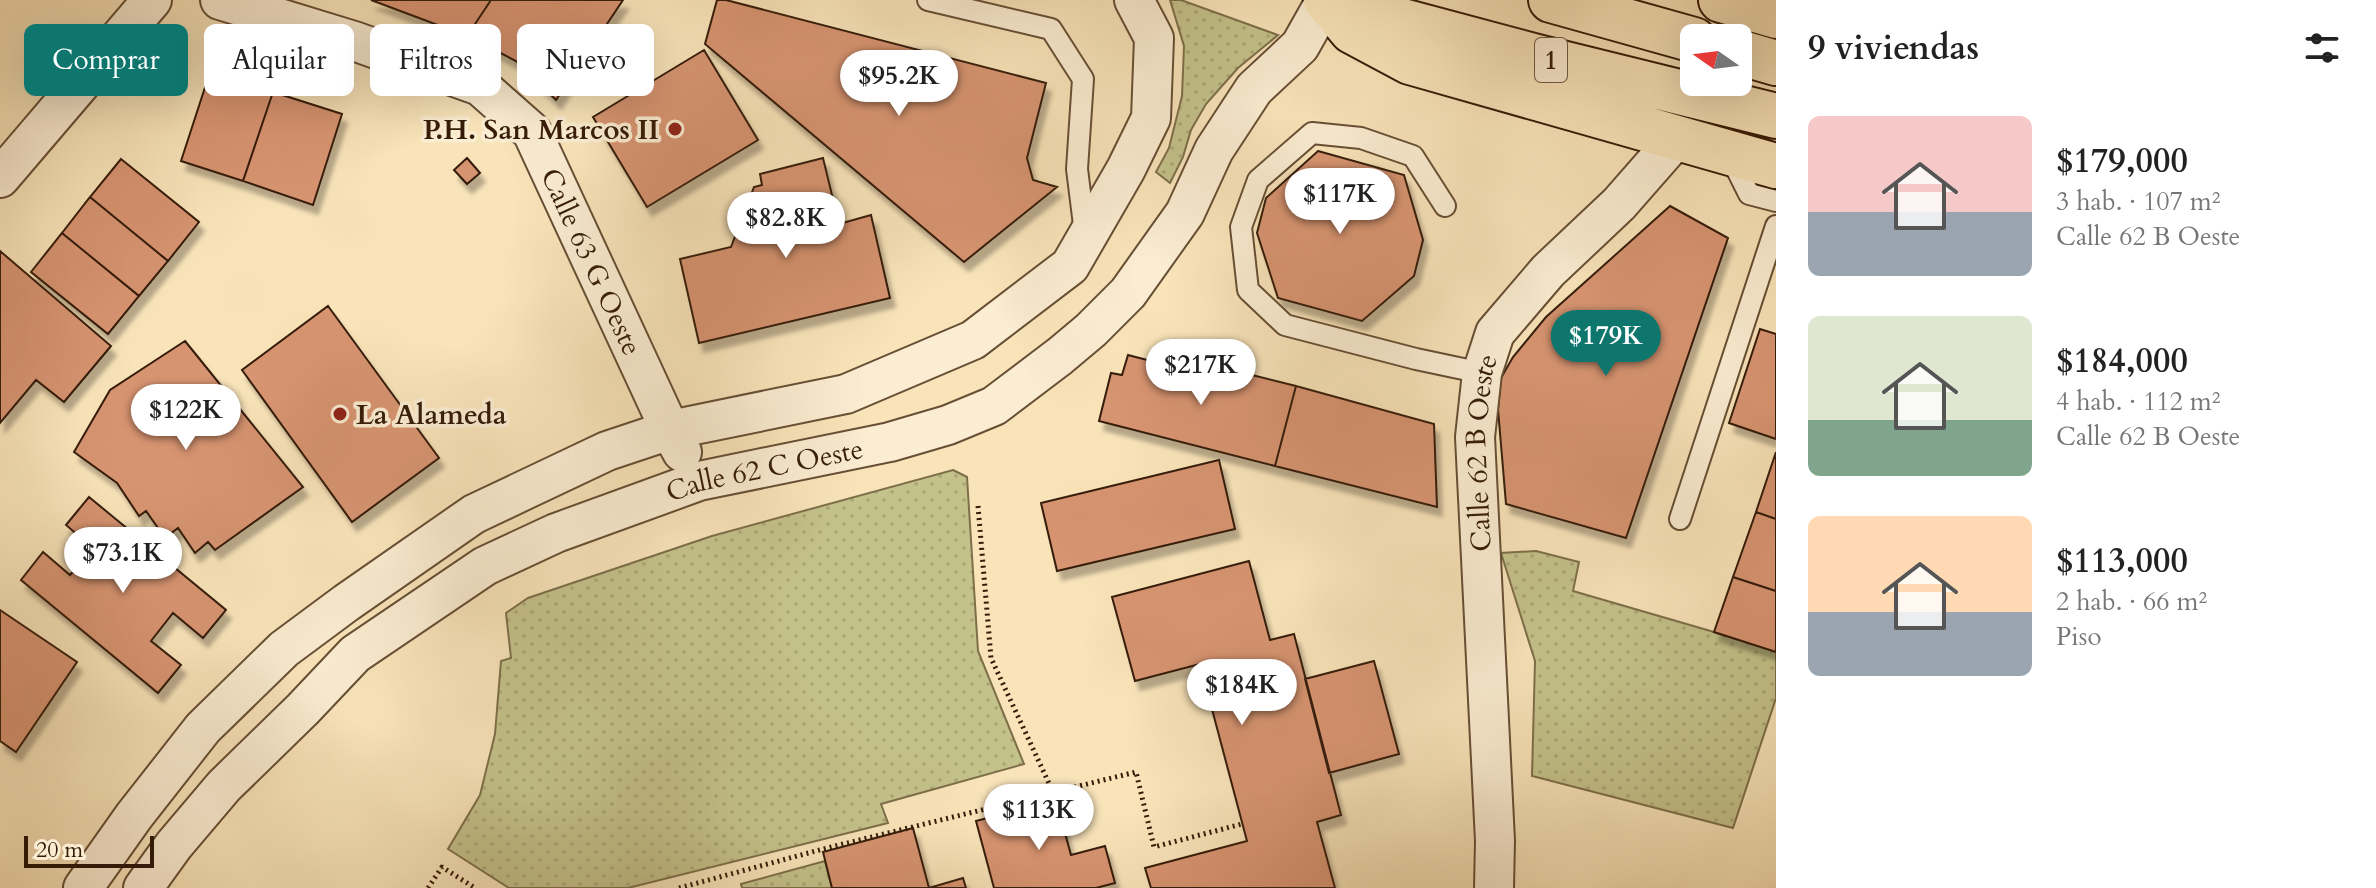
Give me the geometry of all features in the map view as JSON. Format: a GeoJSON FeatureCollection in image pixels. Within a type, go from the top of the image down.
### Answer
{"type":"FeatureCollection","features":[{"type":"Feature","properties":{"kind":"main road","name":"1"},"geometry":{"type":"LineString","coordinates":[[1326,0],[1537,57],[1776,116]]}},
{"type":"Feature","properties":{"kind":"main road"},"geometry":{"type":"LineString","coordinates":[[1326,0],[1352,31],[1410,62],[1776,166]]}},
{"type":"Feature","properties":{"kind":"main road","name":"1"},"geometry":{"type":"LineString","coordinates":[[1551,0],[1680,36]]}},
{"type":"Feature","properties":{"kind":"main road"},"geometry":{"type":"LineString","coordinates":[[1752,56],[1776,63]]}},
{"type":"Feature","properties":{"kind":"street"},"geometry":{"type":"LineString","coordinates":[[0,178],[152,0]]}},
{"type":"Feature","properties":{"kind":"street","name":"Calle 63 G Oeste"},"geometry":{"type":"LineString","coordinates":[[220,0],[354,41],[480,86],[532,132],[670,430],[699,481]]}},
{"type":"Feature","properties":{"kind":"street","name":"Calle 62 C Oeste"},"geometry":{"type":"LineString","coordinates":[[83,888],[203,728],[284,649],[474,514],[607,451],[670,430],[846,394],[973,340],[1070,266],[1126,169],[1151,118],[1154,38],[1134,0]]}},
{"type":"Feature","properties":{"kind":"street","name":"Calle 62 C Oeste"},"geometry":{"type":"LineString","coordinates":[[143,888],[174,845],[224,786],[355,654],[485,566],[556,533],[699,481],[890,442],[948,425],[994,406],[1091,330],[1128,293],[1185,213],[1214,150],[1254,89],[1300,46],[1326,0]]}},
{"type":"Feature","properties":{"kind":"street","name":"Calle 62 B Oeste"},"geometry":{"type":"LineString","coordinates":[[1494,888],[1495,825],[1475,437],[1482,373],[1495,333],[1548,271],[1619,204],[1676,139]]}},
{"type":"Feature","properties":{"kind":"lane"},"geometry":{"type":"LineString","coordinates":[[928,0],[1051,29],[1083,79],[1077,169],[1086,239]]}},
{"type":"Feature","properties":{"kind":"lane"},"geometry":{"type":"LineString","coordinates":[[1445,206],[1413,156],[1361,138],[1312,133],[1258,180],[1241,227],[1248,290],[1285,325],[1482,373]]}},
{"type":"Feature","properties":{"kind":"lane"},"geometry":{"type":"LineString","coordinates":[[1730,154],[1749,194],[1776,201]]}},
{"type":"Feature","properties":{"kind":"lane"},"geometry":{"type":"LineString","coordinates":[[1680,519],[1776,226]]}},
{"type":"Feature","properties":{"kind":"path"},"geometry":{"type":"LineString","coordinates":[[978,506],[991,658],[1053,792]]}},
{"type":"Feature","properties":{"kind":"path"},"geometry":{"type":"LineString","coordinates":[[679,888],[1136,772],[1154,847],[1242,824]]}},
{"type":"Feature","properties":{"kind":"path"},"geometry":{"type":"LineString","coordinates":[[428,888],[442,867],[475,888]]}},
{"type":"Feature","properties":{"kind":"shaded area"},"geometry":{"type":"Polygon","coordinates":[[[1170,0],[1181,0],[1278,35],[1238,68],[1206,104],[1191,130],[1183,157],[1170,183],[1156,172],[1169,148],[1182,96],[1184,46],[1170,0]]]}},
{"type":"Feature","properties":{"kind":"shaded area"},"geometry":{"type":"Polygon","coordinates":[[[953,470],[967,477],[978,651],[1024,764],[881,804],[888,823],[628,888],[509,888],[448,849],[480,795],[495,734],[501,661],[511,658],[506,613],[528,598],[712,536],[953,470]]]}},
{"type":"Feature","properties":{"kind":"shaded area"},"geometry":{"type":"Polygon","coordinates":[[[1536,551],[1579,562],[1573,591],[1776,652],[1776,698],[1733,828],[1532,776],[1535,661],[1501,553],[1536,551]]]}},
{"type":"Feature","properties":{"kind":"shaded area"},"geometry":{"type":"Polygon","coordinates":[[[825,861],[832,888],[742,888],[741,884],[825,861]]]}},
{"type":"Feature","properties":{"kind":"building"},"geometry":{"type":"Polygon","coordinates":[[[371,0],[491,0],[475,24],[435,24],[371,0]]]}},
{"type":"Feature","properties":{"kind":"building"},"geometry":{"type":"Polygon","coordinates":[[[491,0],[623,0],[607,24],[517,24],[517,62],[501,53],[501,24],[475,24],[491,0]]]}},
{"type":"Feature","properties":{"kind":"building"},"geometry":{"type":"Polygon","coordinates":[[[717,0],[1046,83],[1027,158],[1033,180],[1057,187],[964,262],[705,44],[717,0]]]}},
{"type":"Feature","properties":{"kind":"building","name":"P.H. San Marcos II"},"geometry":{"type":"Polygon","coordinates":[[[704,50],[758,140],[647,207],[593,117],[628,96],[654,96],[654,80],[704,50]]]}},
{"type":"Feature","properties":{"kind":"building"},"geometry":{"type":"Polygon","coordinates":[[[204,90],[204,96],[272,96],[243,181],[181,161],[204,90]]]}},
{"type":"Feature","properties":{"kind":"building"},"geometry":{"type":"Polygon","coordinates":[[[272,96],[286,96],[342,114],[313,205],[243,181],[272,96]]]}},
{"type":"Feature","properties":{"kind":"building"},"geometry":{"type":"Polygon","coordinates":[[[1318,151],[1404,175],[1423,240],[1414,276],[1362,321],[1278,298],[1257,233],[1266,198],[1318,151]]]}},
{"type":"Feature","properties":{"kind":"building"},"geometry":{"type":"Polygon","coordinates":[[[467,158],[480,173],[467,184],[454,170],[467,158]]]}},
{"type":"Feature","properties":{"kind":"building"},"geometry":{"type":"Polygon","coordinates":[[[823,158],[839,224],[871,215],[890,298],[699,343],[680,259],[731,247],[754,187],[762,185],[760,174],[823,158]]]}},
{"type":"Feature","properties":{"kind":"building"},"geometry":{"type":"Polygon","coordinates":[[[121,159],[199,222],[168,261],[90,197],[121,159]]]}},
{"type":"Feature","properties":{"kind":"building"},"geometry":{"type":"Polygon","coordinates":[[[90,197],[168,261],[139,296],[62,233],[90,197]]]}},
{"type":"Feature","properties":{"kind":"building"},"geometry":{"type":"Polygon","coordinates":[[[1670,206],[1728,238],[1626,538],[1506,504],[1498,409],[1501,378],[1513,357],[1546,317],[1670,206]]]}},
{"type":"Feature","properties":{"kind":"building"},"geometry":{"type":"Polygon","coordinates":[[[62,233],[139,296],[108,334],[31,272],[62,233]]]}},
{"type":"Feature","properties":{"kind":"building"},"geometry":{"type":"Polygon","coordinates":[[[0,251],[111,346],[64,402],[36,380],[0,423],[0,251]]]}},
{"type":"Feature","properties":{"kind":"building","name":"La Alameda"},"geometry":{"type":"Polygon","coordinates":[[[328,306],[439,458],[352,522],[242,370],[328,306]]]}},
{"type":"Feature","properties":{"kind":"building"},"geometry":{"type":"Polygon","coordinates":[[[1760,329],[1776,334],[1776,439],[1729,423],[1760,329]]]}},
{"type":"Feature","properties":{"kind":"building"},"geometry":{"type":"Polygon","coordinates":[[[185,341],[303,487],[215,550],[208,542],[195,553],[178,528],[165,538],[146,511],[139,516],[117,483],[74,452],[110,390],[185,341]]]}},
{"type":"Feature","properties":{"kind":"building"},"geometry":{"type":"Polygon","coordinates":[[[1128,355],[1193,372],[1196,361],[1296,386],[1275,466],[1099,421],[1111,373],[1122,375],[1128,355]]]}},
{"type":"Feature","properties":{"kind":"building"},"geometry":{"type":"Polygon","coordinates":[[[1296,386],[1434,424],[1437,507],[1275,466],[1296,386]]]}},
{"type":"Feature","properties":{"kind":"building"},"geometry":{"type":"Polygon","coordinates":[[[1776,452],[1776,519],[1756,512],[1776,452]]]}},
{"type":"Feature","properties":{"kind":"building"},"geometry":{"type":"Polygon","coordinates":[[[1219,460],[1235,529],[1057,571],[1041,503],[1219,460]]]}},
{"type":"Feature","properties":{"kind":"building"},"geometry":{"type":"Polygon","coordinates":[[[89,497],[226,610],[203,638],[173,613],[151,641],[181,665],[158,693],[21,580],[43,552],[70,575],[93,548],[66,525],[89,497]]]}},
{"type":"Feature","properties":{"kind":"building"},"geometry":{"type":"Polygon","coordinates":[[[1756,512],[1776,519],[1776,591],[1733,577],[1756,512]]]}},
{"type":"Feature","properties":{"kind":"building"},"geometry":{"type":"Polygon","coordinates":[[[1249,561],[1270,640],[1294,634],[1341,815],[1317,822],[1335,888],[1151,888],[1145,868],[1247,841],[1200,664],[1135,681],[1112,597],[1249,561]]]}},
{"type":"Feature","properties":{"kind":"building"},"geometry":{"type":"Polygon","coordinates":[[[1733,577],[1776,591],[1776,652],[1714,632],[1733,577]]]}},
{"type":"Feature","properties":{"kind":"building"},"geometry":{"type":"Polygon","coordinates":[[[0,610],[77,662],[16,752],[0,741],[0,610]]]}},
{"type":"Feature","properties":{"kind":"building"},"geometry":{"type":"Polygon","coordinates":[[[1374,661],[1399,754],[1329,773],[1305,679],[1374,661]]]}},
{"type":"Feature","properties":{"kind":"building"},"geometry":{"type":"Polygon","coordinates":[[[1056,800],[1071,855],[1105,846],[1115,883],[1096,888],[994,888],[976,821],[1056,800]]]}},
{"type":"Feature","properties":{"kind":"building"},"geometry":{"type":"Polygon","coordinates":[[[913,828],[929,888],[832,888],[823,852],[913,828]]]}},
{"type":"Feature","properties":{"kind":"building"},"geometry":{"type":"Polygon","coordinates":[[[963,878],[966,888],[929,888],[963,878]]]}},
{"type":"Feature","properties":{"kind":"place","name":"P.H. San Marcos II"},"geometry":{"type":"Point","coordinates":[675,129]}},
{"type":"Feature","properties":{"kind":"place","name":"La Alameda"},"geometry":{"type":"Point","coordinates":[340,414]}}]}
